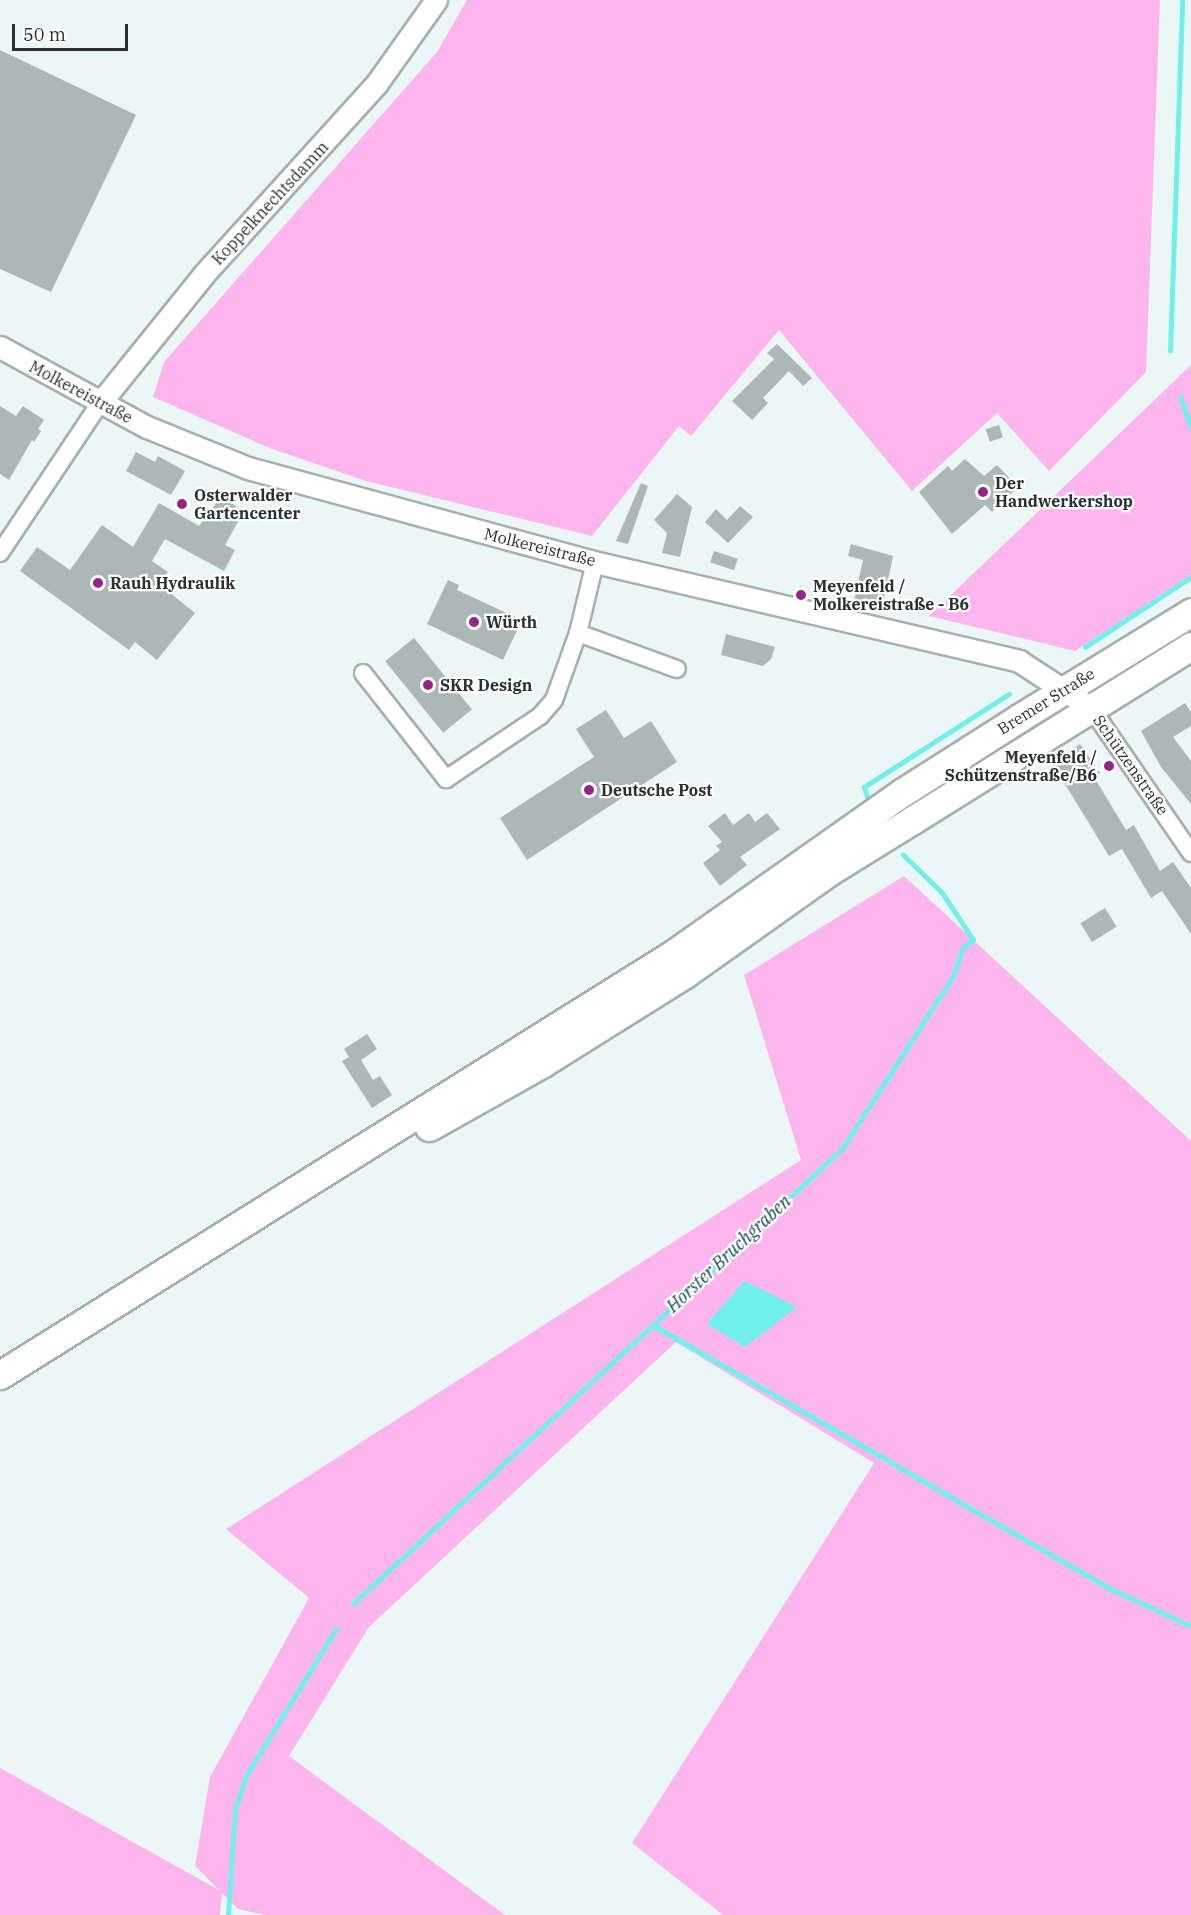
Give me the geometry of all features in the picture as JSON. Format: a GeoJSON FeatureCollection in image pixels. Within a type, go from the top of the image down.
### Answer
{"type":"FeatureCollection","features":[{"type":"Feature","properties":{"kind":"main road","name":"Bremer Straße"},"geometry":{"type":"LineString","coordinates":[[0,1375],[673,954],[903,792],[1191,612]]}},
{"type":"Feature","properties":{"kind":"main road","name":"Bremer Straße"},"geometry":{"type":"LineString","coordinates":[[0,1393],[450,1114],[564,1050],[685,974],[827,873],[1191,646]]}},
{"type":"Feature","properties":{"kind":"street","name":"Koppelknechtsdamm"},"geometry":{"type":"LineString","coordinates":[[100,404],[204,274],[377,83],[436,0]]}},
{"type":"Feature","properties":{"kind":"street","name":"Molkereistraße"},"geometry":{"type":"LineString","coordinates":[[0,347],[100,404],[217,457],[297,484],[595,562],[1019,661],[1091,708]]}},
{"type":"Feature","properties":{"kind":"street"},"geometry":{"type":"LineString","coordinates":[[0,553],[100,404]]}},
{"type":"Feature","properties":{"kind":"street"},"geometry":{"type":"LineString","coordinates":[[363,674],[446,779],[540,716],[562,685],[578,633],[595,562]]}},
{"type":"Feature","properties":{"kind":"street"},"geometry":{"type":"LineString","coordinates":[[578,633],[677,669]]}},
{"type":"Feature","properties":{"kind":"street","name":"Schützenstraße"},"geometry":{"type":"LineString","coordinates":[[1091,708],[1191,853]]}},
{"type":"Feature","properties":{"kind":"shaded area"},"geometry":{"type":"Polygon","coordinates":[[[467,0],[1160,0],[1146,372],[1049,471],[997,413],[912,491],[779,330],[691,436],[679,426],[592,536],[366,481],[272,449],[153,397],[164,362],[437,52],[467,0]]]}},
{"type":"Feature","properties":{"kind":"shaded area"},"geometry":{"type":"Polygon","coordinates":[[[1191,365],[1191,577],[1075,651],[929,616],[1191,365]]]}},
{"type":"Feature","properties":{"kind":"shaded area"},"geometry":{"type":"Polygon","coordinates":[[[904,876],[1191,1141],[1191,1915],[723,1915],[632,1843],[874,1463],[676,1342],[369,1627],[289,1756],[505,1915],[265,1915],[238,1909],[222,1893],[220,1915],[0,1915],[0,1768],[219,1890],[195,1866],[210,1777],[309,1598],[226,1529],[801,1160],[744,975],[904,876]]]}},
{"type":"Feature","properties":{"kind":"water"},"geometry":{"type":"Polygon","coordinates":[[[744,1281],[797,1307],[745,1347],[707,1324],[744,1281]]]}},
{"type":"Feature","properties":{"kind":"building"},"geometry":{"type":"Polygon","coordinates":[[[0,50],[136,115],[51,292],[0,269],[0,50]]]}},
{"type":"Feature","properties":{"kind":"building"},"geometry":{"type":"Polygon","coordinates":[[[777,344],[812,378],[803,386],[789,371],[763,398],[768,403],[752,420],[732,401],[774,359],[767,353],[777,344]]]}},
{"type":"Feature","properties":{"kind":"building"},"geometry":{"type":"Polygon","coordinates":[[[0,406],[16,416],[23,406],[44,420],[38,429],[41,431],[34,442],[32,440],[9,480],[0,474],[0,406]]]}},
{"type":"Feature","properties":{"kind":"building"},"geometry":{"type":"Polygon","coordinates":[[[999,425],[1003,437],[990,442],[986,429],[999,425]]]}},
{"type":"Feature","properties":{"kind":"building"},"geometry":{"type":"Polygon","coordinates":[[[136,452],[155,462],[158,456],[185,471],[171,495],[126,471],[136,452]]]}},
{"type":"Feature","properties":{"kind":"building"},"geometry":{"type":"Polygon","coordinates":[[[965,459],[984,476],[997,465],[1018,487],[992,512],[985,505],[952,534],[919,492],[948,466],[952,471],[965,459]]]}},
{"type":"Feature","properties":{"kind":"building"},"geometry":{"type":"Polygon","coordinates":[[[641,483],[648,486],[628,544],[616,541],[641,483]]]}},
{"type":"Feature","properties":{"kind":"building"},"geometry":{"type":"Polygon","coordinates":[[[677,494],[692,507],[680,557],[662,553],[667,533],[654,520],[677,494]]]}},
{"type":"Feature","properties":{"kind":"building"},"geometry":{"type":"Polygon","coordinates":[[[221,497],[236,506],[232,514],[240,518],[225,545],[235,550],[224,571],[165,539],[152,561],[168,572],[159,584],[195,613],[157,660],[135,642],[129,650],[20,571],[37,547],[70,570],[102,525],[133,547],[159,503],[199,526],[221,497]]]}},
{"type":"Feature","properties":{"kind":"building"},"geometry":{"type":"Polygon","coordinates":[[[740,506],[753,517],[728,543],[705,522],[716,509],[727,520],[740,506]]]}},
{"type":"Feature","properties":{"kind":"building"},"geometry":{"type":"Polygon","coordinates":[[[851,544],[893,556],[882,608],[854,601],[863,560],[848,556],[851,544]]]}},
{"type":"Feature","properties":{"kind":"building"},"geometry":{"type":"Polygon","coordinates":[[[714,551],[738,559],[734,570],[710,562],[714,551]]]}},
{"type":"Feature","properties":{"kind":"building","name":"Würth"},"geometry":{"type":"Polygon","coordinates":[[[448,580],[459,585],[457,590],[522,620],[503,660],[427,624],[448,580]]]}},
{"type":"Feature","properties":{"kind":"building"},"geometry":{"type":"Polygon","coordinates":[[[726,634],[775,647],[771,659],[763,666],[721,655],[726,634]]]}},
{"type":"Feature","properties":{"kind":"building","name":"SKR Design"},"geometry":{"type":"Polygon","coordinates":[[[414,638],[472,709],[443,733],[385,661],[414,638]]]}},
{"type":"Feature","properties":{"kind":"building"},"geometry":{"type":"Polygon","coordinates":[[[1185,703],[1191,712],[1191,726],[1173,737],[1191,761],[1191,804],[1161,767],[1141,731],[1185,703]]]}},
{"type":"Feature","properties":{"kind":"building","name":"Deutsche Post"},"geometry":{"type":"Polygon","coordinates":[[[606,710],[624,738],[651,721],[677,762],[527,860],[500,818],[594,757],[576,729],[606,710]]]}},
{"type":"Feature","properties":{"kind":"building"},"geometry":{"type":"Polygon","coordinates":[[[1080,744],[1100,773],[1094,777],[1126,830],[1134,825],[1160,871],[1173,862],[1191,888],[1191,934],[1162,891],[1151,898],[1122,849],[1109,856],[1052,763],[1080,744]]]}},
{"type":"Feature","properties":{"kind":"building"},"geometry":{"type":"Polygon","coordinates":[[[725,813],[733,825],[749,813],[755,822],[767,813],[780,829],[740,857],[747,865],[720,886],[703,863],[720,850],[716,846],[722,842],[708,826],[725,813]]]}},
{"type":"Feature","properties":{"kind":"building"},"geometry":{"type":"Polygon","coordinates":[[[1105,908],[1117,927],[1092,942],[1080,923],[1105,908]]]}},
{"type":"Feature","properties":{"kind":"building"},"geometry":{"type":"Polygon","coordinates":[[[367,1034],[377,1049],[361,1060],[373,1080],[380,1076],[392,1095],[372,1108],[342,1061],[349,1057],[344,1049],[367,1034]]]}},
{"type":"Feature","properties":{"kind":"waterway","name":"Horster Bruchgraben"},"geometry":{"type":"LineString","coordinates":[[1170,351],[1182,0]]}},
{"type":"Feature","properties":{"kind":"waterway","name":"Horster Bruchgraben"},"geometry":{"type":"LineString","coordinates":[[1181,397],[1191,426]]}},
{"type":"Feature","properties":{"kind":"waterway","name":"Horster Bruchgraben"},"geometry":{"type":"LineString","coordinates":[[1085,647],[1191,577]]}},
{"type":"Feature","properties":{"kind":"waterway","name":"Horster Bruchgraben"},"geometry":{"type":"LineString","coordinates":[[867,797],[864,787],[1009,694]]}},
{"type":"Feature","properties":{"kind":"waterway","name":"Horster Bruchgraben"},"geometry":{"type":"LineString","coordinates":[[353,1604],[842,1149],[953,976],[963,947],[973,940],[942,893],[903,855]]}},
{"type":"Feature","properties":{"kind":"waterway"},"geometry":{"type":"LineString","coordinates":[[653,1325],[1109,1588],[1191,1626]]}},
{"type":"Feature","properties":{"kind":"waterway","name":"Horster Bruchgraben"},"geometry":{"type":"LineString","coordinates":[[228,1915],[235,1810],[246,1776],[336,1629]]}},
{"type":"Feature","properties":{"kind":"place","name":"Der Handwerkershop"},"geometry":{"type":"Point","coordinates":[983,492]}},
{"type":"Feature","properties":{"kind":"place","name":"Osterwalder Gartencenter"},"geometry":{"type":"Point","coordinates":[182,504]}},
{"type":"Feature","properties":{"kind":"place","name":"Rauh Hydraulik"},"geometry":{"type":"Point","coordinates":[98,583]}},
{"type":"Feature","properties":{"kind":"place","name":"Meyenfeld / Molkereistraße - B6"},"geometry":{"type":"Point","coordinates":[801,595]}},
{"type":"Feature","properties":{"kind":"place","name":"Würth"},"geometry":{"type":"Point","coordinates":[474,622]}},
{"type":"Feature","properties":{"kind":"place","name":"SKR Design"},"geometry":{"type":"Point","coordinates":[428,685]}},
{"type":"Feature","properties":{"kind":"place","name":"Meyenfeld / Schützenstraße/B6"},"geometry":{"type":"Point","coordinates":[1109,766]}},
{"type":"Feature","properties":{"kind":"place","name":"Deutsche Post"},"geometry":{"type":"Point","coordinates":[589,790]}}]}
